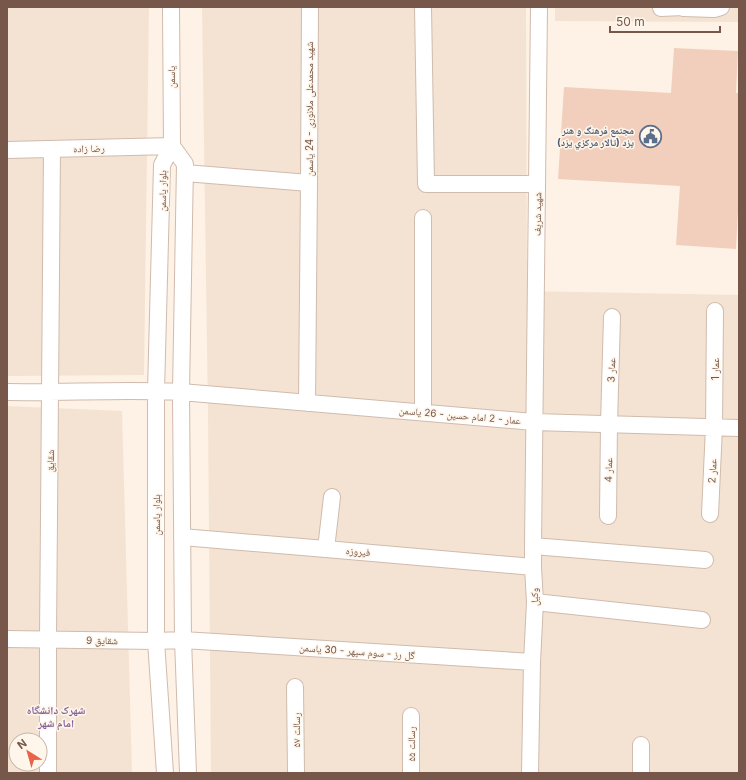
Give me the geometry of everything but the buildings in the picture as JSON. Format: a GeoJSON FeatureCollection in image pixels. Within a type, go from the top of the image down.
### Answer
{"type":"FeatureCollection","features":[{"type":"Feature","properties":{"kind":"street","name":"یاسمن"},"geometry":{"type":"LineString","coordinates":[[171,7],[172,146]]}},
{"type":"Feature","properties":{"kind":"street","name":"شهید محمدعلی ملانوری - 24 یاسمن"},"geometry":{"type":"LineString","coordinates":[[185,173],[309,183],[310,7]]}},
{"type":"Feature","properties":{"kind":"street"},"geometry":{"type":"LineString","coordinates":[[423,7],[426,184],[537,184]]}},
{"type":"Feature","properties":{"kind":"street","name":"شهید شریف"},"geometry":{"type":"LineString","coordinates":[[534,422],[539,7]]}},
{"type":"Feature","properties":{"kind":"street"},"geometry":{"type":"LineString","coordinates":[[657,7],[714,9],[721,7]]}},
{"type":"Feature","properties":{"kind":"street","name":"رضا زاده"},"geometry":{"type":"LineString","coordinates":[[7,150],[172,146]]}},
{"type":"Feature","properties":{"kind":"street"},"geometry":{"type":"LineString","coordinates":[[172,146],[185,164],[181,392],[183,640],[188,773]]}},
{"type":"Feature","properties":{"kind":"street","name":"بلوار یاسمن"},"geometry":{"type":"LineString","coordinates":[[165,773],[156,641],[156,391],[162,165],[172,146]]}},
{"type":"Feature","properties":{"kind":"street","name":"شقایق"},"geometry":{"type":"LineString","coordinates":[[48,773],[52,149]]}},
{"type":"Feature","properties":{"kind":"street"},"geometry":{"type":"LineString","coordinates":[[307,402],[309,183]]}},
{"type":"Feature","properties":{"kind":"street"},"geometry":{"type":"LineString","coordinates":[[423,218],[423,412]]}},
{"type":"Feature","properties":{"kind":"street","name":"عمار 1"},"geometry":{"type":"LineString","coordinates":[[714,427],[715,311]]}},
{"type":"Feature","properties":{"kind":"street","name":"عمار 3"},"geometry":{"type":"LineString","coordinates":[[609,424],[612,317]]}},
{"type":"Feature","properties":{"kind":"street","name":"عمار - 2 امام حسین - 26 یاسمن"},"geometry":{"type":"LineString","coordinates":[[7,392],[181,392],[534,422],[739,428]]}},
{"type":"Feature","properties":{"kind":"street","name":"وکیل"},"geometry":{"type":"LineString","coordinates":[[530,773],[532,662],[535,602],[533,567],[534,422]]}},
{"type":"Feature","properties":{"kind":"street","name":"عمار 4"},"geometry":{"type":"LineString","coordinates":[[608,516],[609,424]]}},
{"type":"Feature","properties":{"kind":"street","name":"عمار 2"},"geometry":{"type":"LineString","coordinates":[[710,514],[714,427]]}},
{"type":"Feature","properties":{"kind":"street"},"geometry":{"type":"LineString","coordinates":[[326,549],[332,497]]}},
{"type":"Feature","properties":{"kind":"street","name":"فیروزه"},"geometry":{"type":"LineString","coordinates":[[182,537],[533,567]]}},
{"type":"Feature","properties":{"kind":"street"},"geometry":{"type":"LineString","coordinates":[[533,546],[705,560]]}},
{"type":"Feature","properties":{"kind":"street"},"geometry":{"type":"LineString","coordinates":[[535,602],[702,620]]}},
{"type":"Feature","properties":{"kind":"street","name":"شقایق 9"},"geometry":{"type":"LineString","coordinates":[[7,639],[183,640]]}},
{"type":"Feature","properties":{"kind":"street","name":"گل رز - سوم سپهر - 30 یاسمن"},"geometry":{"type":"LineString","coordinates":[[183,640],[532,662]]}},
{"type":"Feature","properties":{"kind":"street","name":"رسالت ۵۷"},"geometry":{"type":"LineString","coordinates":[[295,687],[296,773]]}},
{"type":"Feature","properties":{"kind":"street","name":"رسالت ۵۵"},"geometry":{"type":"LineString","coordinates":[[411,716],[411,773]]}},
{"type":"Feature","properties":{"kind":"street"},"geometry":{"type":"LineString","coordinates":[[641,745],[641,773]]}},
{"type":"Feature","properties":{"kind":"shaded area"},"geometry":{"type":"Polygon","coordinates":[[[7,7],[149,7],[144,375],[7,376],[7,7]]]}},
{"type":"Feature","properties":{"kind":"shaded area"},"geometry":{"type":"Polygon","coordinates":[[[202,7],[526,7],[527,291],[739,295],[739,773],[211,773],[208,412],[202,7]]]}},
{"type":"Feature","properties":{"kind":"shaded area"},"geometry":{"type":"Polygon","coordinates":[[[555,7],[739,7],[739,22],[555,21],[555,7]]]}},
{"type":"Feature","properties":{"kind":"shaded area"},"geometry":{"type":"Polygon","coordinates":[[[7,406],[122,411],[132,773],[7,773],[7,406]]]}},
{"type":"Feature","properties":{"kind":"place","name":"مجتمع فرهنگ و هنر یزد (تالار مركزي یزد)"},"geometry":{"type":"Point","coordinates":[650,136]}},
{"type":"Feature","properties":{"kind":"district","name":"شهرک دانشگاه امام شهر"},"geometry":{"type":"Point","coordinates":[56,716]}}]}
